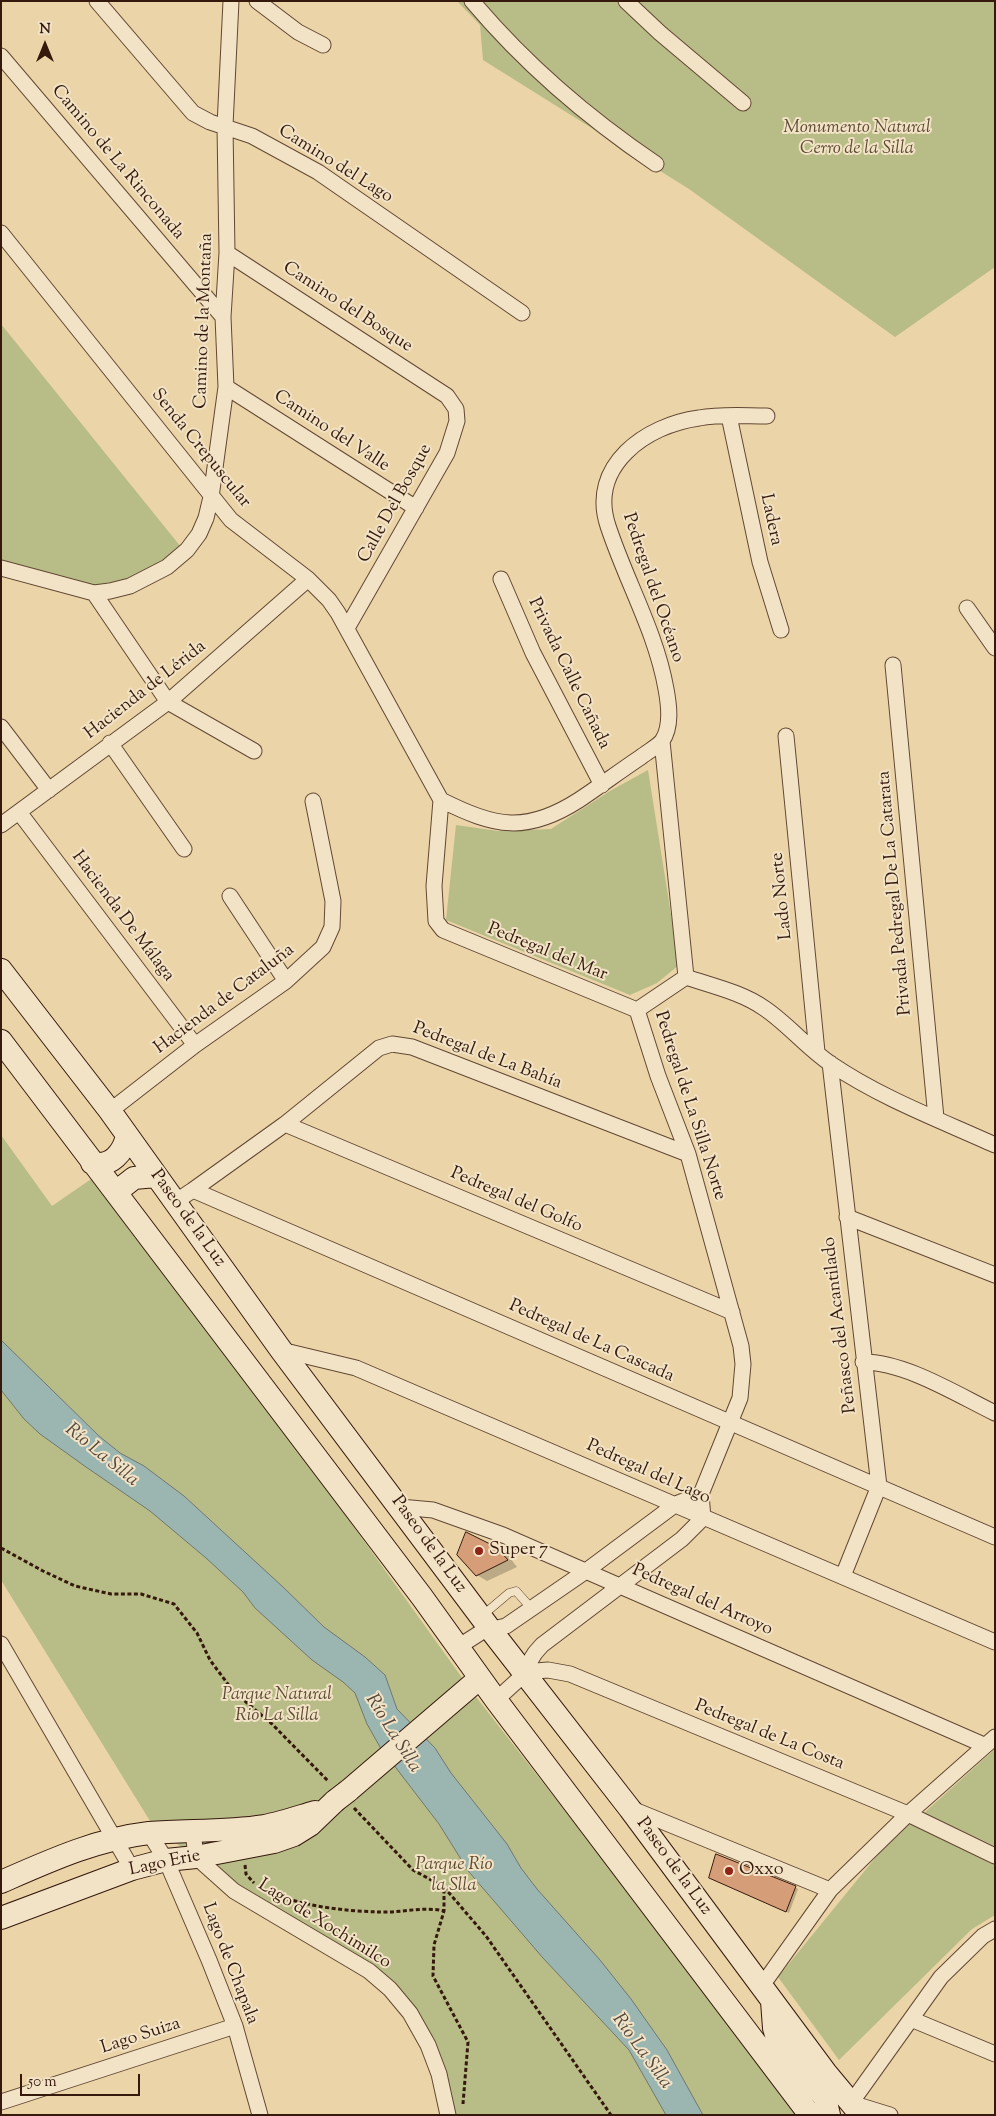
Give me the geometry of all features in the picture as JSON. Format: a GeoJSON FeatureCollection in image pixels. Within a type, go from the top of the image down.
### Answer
{"type":"FeatureCollection","features":[{"type":"Feature","properties":{"kind":"street","name":"Camino del Lago"},"geometry":{"type":"LineString","coordinates":[[97,1],[193,113],[210,122],[252,136],[318,172],[522,313]]}},
{"type":"Feature","properties":{"kind":"street"},"geometry":{"type":"LineString","coordinates":[[257,1],[298,32],[323,46]]}},
{"type":"Feature","properties":{"kind":"street"},"geometry":{"type":"LineString","coordinates":[[472,1],[494,28],[589,116],[656,164]]}},
{"type":"Feature","properties":{"kind":"street"},"geometry":{"type":"LineString","coordinates":[[626,1],[660,33],[743,103]]}},
{"type":"Feature","properties":{"kind":"street","name":"Camino de la Montaña"},"geometry":{"type":"LineString","coordinates":[[1,568],[94,592],[110,592],[130,586],[167,567],[188,550],[199,534],[206,518],[211,498],[226,387],[223,317],[227,252],[225,126],[230,3]]}},
{"type":"Feature","properties":{"kind":"street","name":"Camino de La Rinconada"},"geometry":{"type":"LineString","coordinates":[[1,56],[223,317]]}},
{"type":"Feature","properties":{"kind":"street","name":"Senda Crepuscular"},"geometry":{"type":"LineString","coordinates":[[1,233],[159,429],[211,498],[231,520],[308,580],[329,600],[347,628],[441,800]]}},
{"type":"Feature","properties":{"kind":"street","name":"Camino del Bosque"},"geometry":{"type":"LineString","coordinates":[[227,252],[447,396]]}},
{"type":"Feature","properties":{"kind":"street","name":"Camino del Valle"},"geometry":{"type":"LineString","coordinates":[[226,387],[416,508]]}},
{"type":"Feature","properties":{"kind":"street","name":"Calle Del Bosque"},"geometry":{"type":"LineString","coordinates":[[347,628],[416,508],[453,438],[457,420],[456,408],[447,396]]}},
{"type":"Feature","properties":{"kind":"street","name":"Pedregal del Océano"},"geometry":{"type":"LineString","coordinates":[[686,978],[662,741],[667,728],[669,707],[665,683],[651,632],[608,525],[605,503],[608,478],[622,455],[642,438],[668,425],[691,420],[729,416],[767,416]]}},
{"type":"Feature","properties":{"kind":"street","name":"Ladera"},"geometry":{"type":"LineString","coordinates":[[729,416],[760,562],[781,630]]}},
{"type":"Feature","properties":{"kind":"street","name":"Privada Calle Cañada"},"geometry":{"type":"LineString","coordinates":[[501,579],[533,653],[602,785]]}},
{"type":"Feature","properties":{"kind":"street","name":"Hacienda de Lérida"},"geometry":{"type":"LineString","coordinates":[[1,825],[168,702],[308,580]]}},
{"type":"Feature","properties":{"kind":"street"},"geometry":{"type":"LineString","coordinates":[[94,592],[168,702],[254,751]]}},
{"type":"Feature","properties":{"kind":"street"},"geometry":{"type":"LineString","coordinates":[[967,608],[995,648]]}},
{"type":"Feature","properties":{"kind":"street","name":"Privada Pedregal De La Catarata"},"geometry":{"type":"LineString","coordinates":[[893,665],[936,1118]]}},
{"type":"Feature","properties":{"kind":"street"},"geometry":{"type":"LineString","coordinates":[[1,727],[49,790]]}},
{"type":"Feature","properties":{"kind":"street","name":"Lado Norte"},"geometry":{"type":"LineString","coordinates":[[786,736],[816,1052]]}},
{"type":"Feature","properties":{"kind":"street"},"geometry":{"type":"LineString","coordinates":[[441,800],[465,812],[492,821],[519,824],[545,818],[566,808],[602,785],[662,741]]}},
{"type":"Feature","properties":{"kind":"street"},"geometry":{"type":"LineString","coordinates":[[110,743],[184,849]]}},
{"type":"Feature","properties":{"kind":"street","name":"Pedregal del Mar"},"geometry":{"type":"LineString","coordinates":[[441,800],[434,886],[436,921],[443,930],[637,1010]]}},
{"type":"Feature","properties":{"kind":"street","name":"Hacienda de Cataluña"},"geometry":{"type":"LineString","coordinates":[[110,1111],[195,1045],[286,981],[323,947],[332,927],[333,901],[312,802]]}},
{"type":"Feature","properties":{"kind":"street","name":"Hacienda De Málaga"},"geometry":{"type":"LineString","coordinates":[[19,812],[195,1045]]}},
{"type":"Feature","properties":{"kind":"street"},"geometry":{"type":"LineString","coordinates":[[230,896],[286,981]]}},
{"type":"Feature","properties":{"kind":"street","name":"Paseo de la Luz"},"geometry":{"type":"LineString","coordinates":[[1,970],[110,1111],[156,1176],[184,1196],[281,1350],[486,1623],[630,1809],[826,2074],[856,2109]]}},
{"type":"Feature","properties":{"kind":"street"},"geometry":{"type":"LineString","coordinates":[[686,978],[735,993],[763,1007],[830,1063],[884,1095],[995,1145]]}},
{"type":"Feature","properties":{"kind":"street","name":"Pedregal de La Silla Norte"},"geometry":{"type":"LineString","coordinates":[[686,978],[637,1010],[658,1076],[688,1154],[741,1346],[743,1364],[740,1398],[701,1494],[703,1518]]}},
{"type":"Feature","properties":{"kind":"street","name":"Paseo de la Luz"},"geometry":{"type":"LineString","coordinates":[[1,1041],[458,1647],[474,1682],[496,1700],[810,2115]]}},
{"type":"Feature","properties":{"kind":"street","name":"Pedregal de La Bahía"},"geometry":{"type":"LineString","coordinates":[[184,1196],[284,1124],[379,1048],[399,1044],[412,1047],[688,1154]]}},
{"type":"Feature","properties":{"kind":"street","name":"Peñasco del Acantilado"},"geometry":{"type":"LineString","coordinates":[[830,1063],[878,1486],[843,1576]]}},
{"type":"Feature","properties":{"kind":"street","name":"Pedregal del Golfo"},"geometry":{"type":"LineString","coordinates":[[284,1124],[732,1312]]}},
{"type":"Feature","properties":{"kind":"street"},"geometry":{"type":"LineString","coordinates":[[92,1163],[99,1165],[113,1159],[122,1151],[127,1135]]}},
{"type":"Feature","properties":{"kind":"street"},"geometry":{"type":"LineString","coordinates":[[116,1192],[134,1178],[156,1176]]}},
{"type":"Feature","properties":{"kind":"street","name":"Pedregal de La Cascada"},"geometry":{"type":"LineString","coordinates":[[184,1196],[730,1423],[995,1537]]}},
{"type":"Feature","properties":{"kind":"street"},"geometry":{"type":"LineString","coordinates":[[847,1217],[995,1275]]}},
{"type":"Feature","properties":{"kind":"street","name":"Pedregal del Lago"},"geometry":{"type":"LineString","coordinates":[[281,1350],[356,1368],[995,1642]]}},
{"type":"Feature","properties":{"kind":"street"},"geometry":{"type":"LineString","coordinates":[[863,1362],[884,1363],[901,1368],[995,1412]]}},
{"type":"Feature","properties":{"kind":"street"},"geometry":{"type":"LineString","coordinates":[[458,1647],[475,1635],[486,1623],[506,1626],[532,1610],[676,1504],[701,1494]]}},
{"type":"Feature","properties":{"kind":"street","name":"Pedregal del Arroyo"},"geometry":{"type":"LineString","coordinates":[[400,1507],[433,1510],[503,1535],[989,1741]]}},
{"type":"Feature","properties":{"kind":"street"},"geometry":{"type":"LineString","coordinates":[[496,1700],[514,1684],[542,1645],[682,1539],[703,1518]]}},
{"type":"Feature","properties":{"kind":"street"},"geometry":{"type":"LineString","coordinates":[[1,1644],[132,1869]]}},
{"type":"Feature","properties":{"kind":"street","name":"Pedregal de La Costa"},"geometry":{"type":"LineString","coordinates":[[524,1672],[548,1670],[570,1674],[908,1814],[995,1856]]}},
{"type":"Feature","properties":{"kind":"street"},"geometry":{"type":"LineString","coordinates":[[342,1796],[474,1682]]}},
{"type":"Feature","properties":{"kind":"street"},"geometry":{"type":"LineString","coordinates":[[829,2115],[825,2098],[777,2038],[766,1994],[830,1890],[908,1814],[989,1741]]}},
{"type":"Feature","properties":{"kind":"street","name":"Lago Erie"},"geometry":{"type":"LineString","coordinates":[[1,1882],[62,1855],[115,1840],[149,1833],[192,1832],[263,1826],[342,1796]]}},
{"type":"Feature","properties":{"kind":"street","name":"Lago Erie"},"geometry":{"type":"LineString","coordinates":[[1,1918],[132,1869],[166,1860],[196,1857],[274,1842],[294,1835],[310,1825],[342,1796]]}},
{"type":"Feature","properties":{"kind":"street"},"geometry":{"type":"LineString","coordinates":[[630,1809],[830,1890]]}},
{"type":"Feature","properties":{"kind":"street"},"geometry":{"type":"LineString","coordinates":[[192,1832],[196,1857]]}},
{"type":"Feature","properties":{"kind":"street","name":"Lago de Chapala"},"geometry":{"type":"LineString","coordinates":[[149,1833],[166,1860],[235,2026],[260,2115]]}},
{"type":"Feature","properties":{"kind":"street","name":"Lago de Xochimilco"},"geometry":{"type":"LineString","coordinates":[[196,1857],[234,1891],[369,1972],[390,1989],[410,2013],[428,2045],[438,2074],[448,2115]]}},
{"type":"Feature","properties":{"kind":"street"},"geometry":{"type":"LineString","coordinates":[[890,2115],[856,2109],[911,2019],[941,1977],[991,1935]]}},
{"type":"Feature","properties":{"kind":"street"},"geometry":{"type":"LineString","coordinates":[[911,2019],[995,2054]]}},
{"type":"Feature","properties":{"kind":"street","name":"Lago Suiza"},"geometry":{"type":"LineString","coordinates":[[1,2102],[235,2026]]}},
{"type":"Feature","properties":{"kind":"lane"},"geometry":{"type":"LineString","coordinates":[[486,1623],[509,1593],[516,1591],[532,1610]]}},
{"type":"Feature","properties":{"kind":"path"},"geometry":{"type":"LineString","coordinates":[[1,1548],[75,1586],[111,1594],[141,1594],[174,1604],[197,1633],[210,1660],[233,1691],[272,1724],[413,1870],[444,1887],[486,1936],[611,2115]]}},
{"type":"Feature","properties":{"kind":"path"},"geometry":{"type":"LineString","coordinates":[[244,1848],[245,1869],[248,1879],[268,1891],[301,1902],[381,1912],[430,1908],[444,1911]]}},
{"type":"Feature","properties":{"kind":"path"},"geometry":{"type":"LineString","coordinates":[[444,1887],[444,1911],[434,1945],[433,1976],[468,2042],[463,2109]]}},
{"type":"Feature","properties":{"kind":"green space","name":"Monumento Natural Cerro de la Silla"},"geometry":{"type":"Polygon","coordinates":[[[457,1],[995,1],[995,267],[895,337],[689,189],[483,60],[480,25],[457,1]]]}},
{"type":"Feature","properties":{"kind":"green space"},"geometry":{"type":"Polygon","coordinates":[[[1,324],[185,552],[110,591],[1,568],[1,324]]]}},
{"type":"Feature","properties":{"kind":"green space"},"geometry":{"type":"Polygon","coordinates":[[[648,770],[679,965],[657,983],[630,995],[446,920],[456,825],[498,831],[551,829],[610,791],[648,770]]]}},
{"type":"Feature","properties":{"kind":"green space","name":"Parque Natural Rio La Silla"},"geometry":{"type":"Polygon","coordinates":[[[1,1135],[52,1206],[100,1173],[473,1693],[802,2115],[448,2115],[428,2045],[390,1989],[155,1829],[1,1580],[1,1135]]]}},
{"type":"Feature","properties":{"kind":"green space"},"geometry":{"type":"Polygon","coordinates":[[[995,1749],[995,1846],[924,1813],[995,1749]]]}},
{"type":"Feature","properties":{"kind":"green space"},"geometry":{"type":"Polygon","coordinates":[[[907,1819],[995,1866],[995,1915],[972,1929],[839,2060],[778,1977],[907,1819]]]}},
{"type":"Feature","properties":{"kind":"water","name":"Río La Silla"},"geometry":{"type":"Polygon","coordinates":[[[1,1340],[99,1436],[120,1453],[144,1466],[184,1496],[324,1627],[365,1657],[385,1675],[397,1709],[435,1748],[451,1773],[507,1844],[521,1868],[537,1889],[600,1960],[631,1999],[667,2050],[703,2115],[666,2115],[629,2050],[543,1958],[469,1872],[439,1824],[380,1747],[367,1724],[355,1693],[312,1660],[255,1608],[243,1592],[150,1511],[40,1434],[24,1419],[1,1390],[1,1340]]]}},
{"type":"Feature","properties":{"kind":"building","name":"Super 7"},"geometry":{"type":"Polygon","coordinates":[[[466,1532],[496,1547],[508,1560],[476,1576],[457,1555],[466,1532]]]}},
{"type":"Feature","properties":{"kind":"building"},"geometry":{"type":"Polygon","coordinates":[[[716,1854],[796,1886],[786,1912],[709,1878],[716,1854]]]}},
{"type":"Feature","properties":{"kind":"place","name":"Super 7"},"geometry":{"type":"Point","coordinates":[479,1551]}},
{"type":"Feature","properties":{"kind":"place","name":"Oxxo"},"geometry":{"type":"Point","coordinates":[729,1871]}},
{"type":"Feature","properties":{"kind":"park label","name":"Parque Río la Slla"},"geometry":{"type":"Point","coordinates":[454,1876]}}]}
